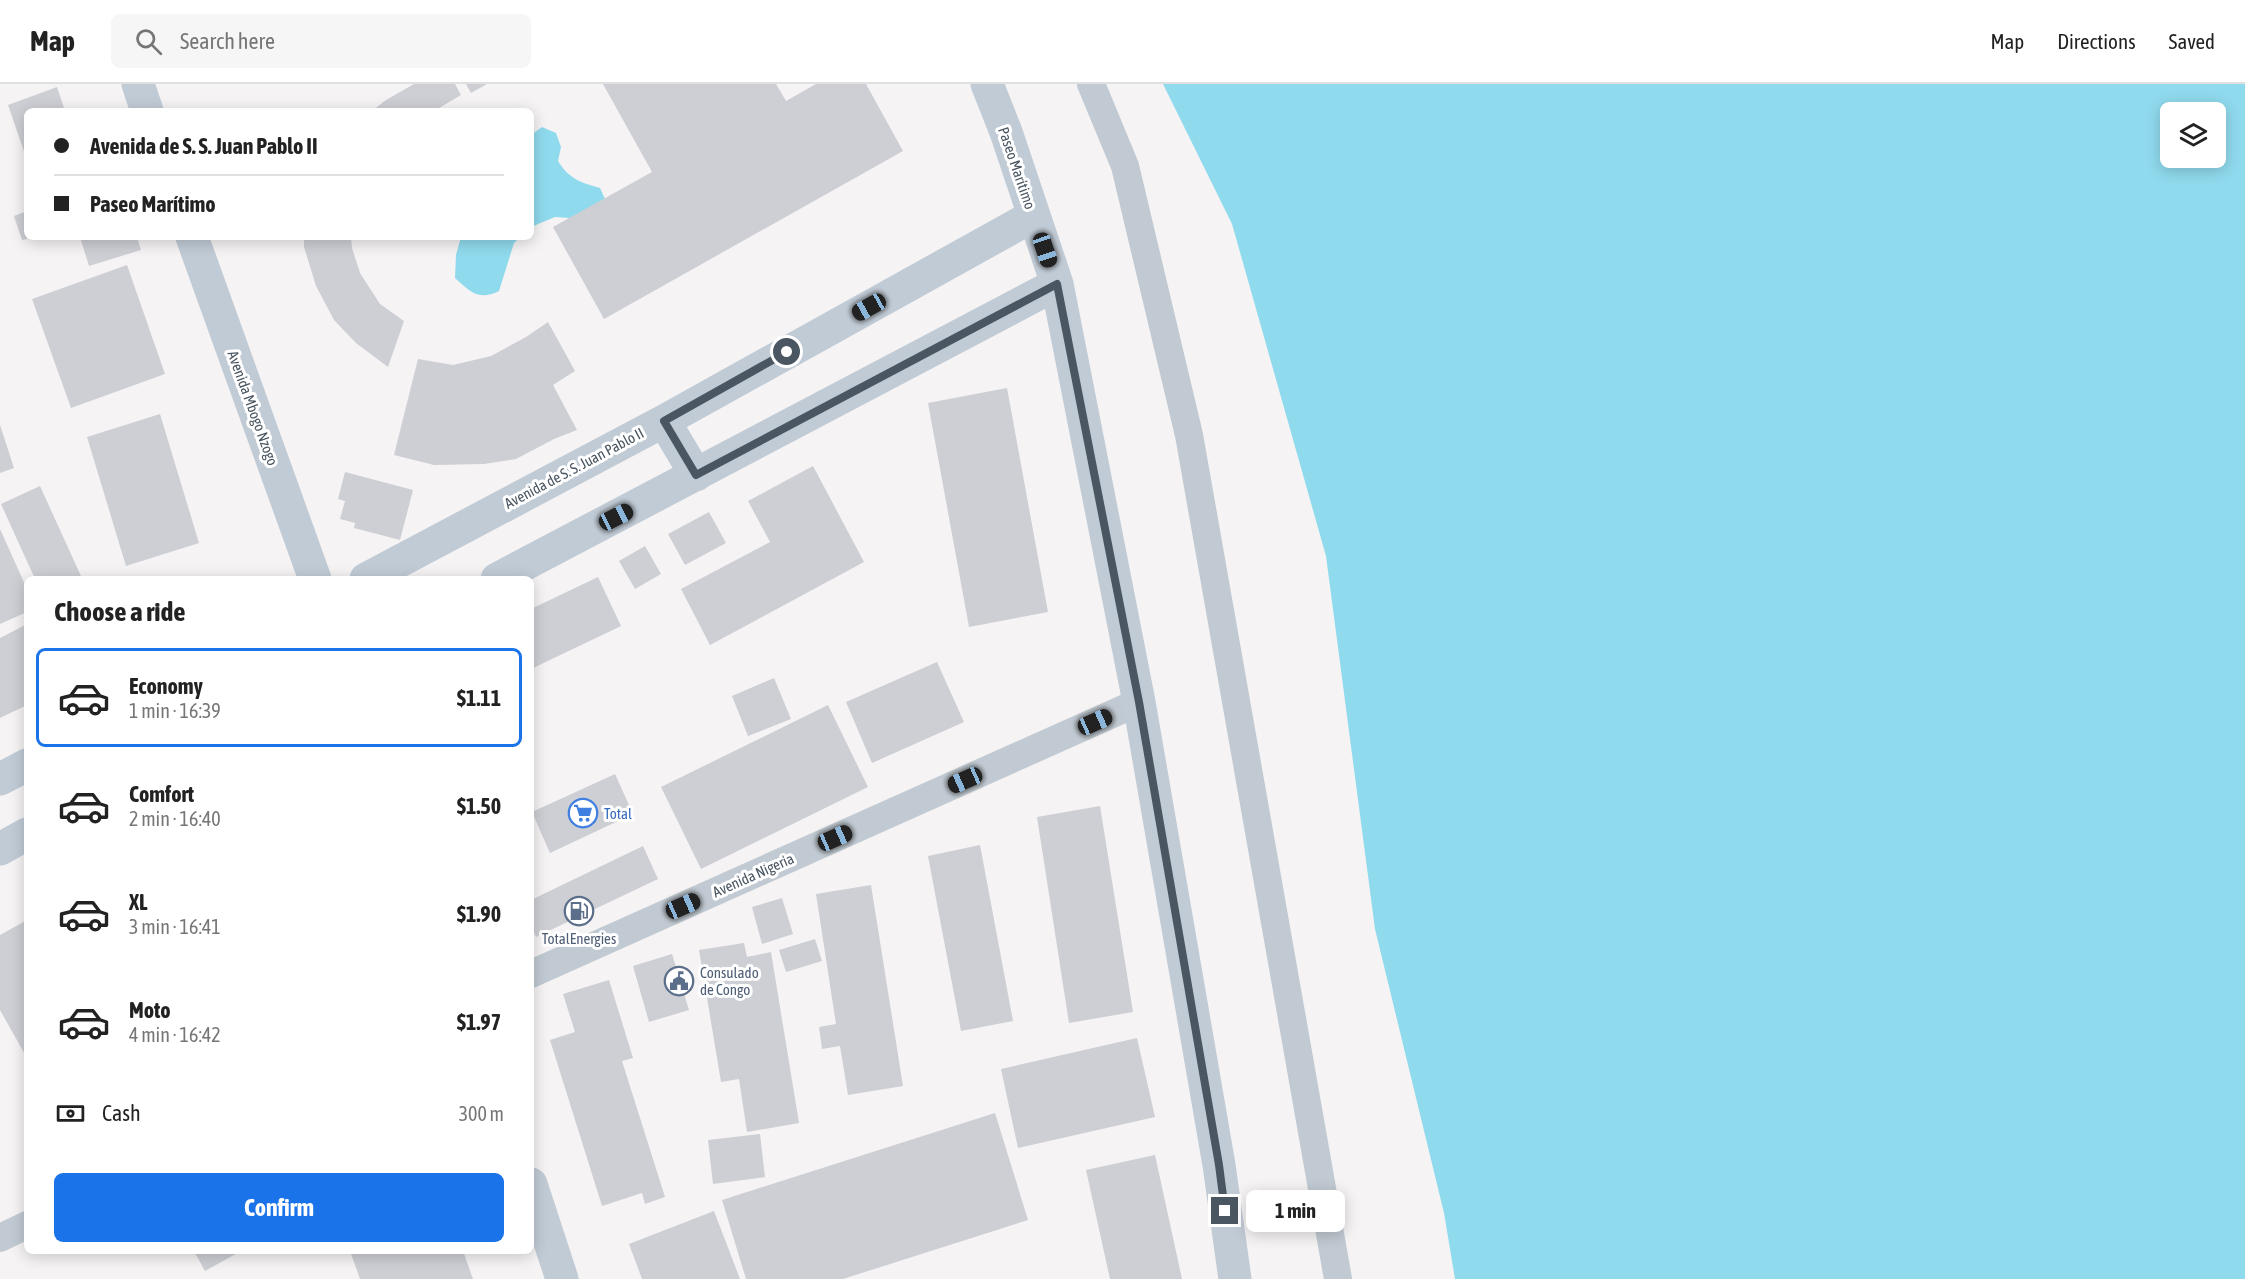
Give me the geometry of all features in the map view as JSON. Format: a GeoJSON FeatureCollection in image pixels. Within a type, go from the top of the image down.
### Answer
{"type":"FeatureCollection","features":[{"type":"Feature","properties":{"kind":"street"},"geometry":{"type":"LineString","coordinates":[[138,84],[146,108]]}},
{"type":"Feature","properties":{"kind":"street","name":"Paseo Marítimo"},"geometry":{"type":"LineString","coordinates":[[987,84],[1006,132],[1057,284],[1139,702],[1219,1165],[1235,1279]]}},
{"type":"Feature","properties":{"kind":"street"},"geometry":{"type":"LineString","coordinates":[[1091,84],[1125,166],[1189,435],[1338,1279]]}},
{"type":"Feature","properties":{"kind":"street","name":"Avenida de S. S. Juan Pablo II"},"geometry":{"type":"LineString","coordinates":[[372,576],[664,421],[1033,216]]}},
{"type":"Feature","properties":{"kind":"street","name":"Avenida Mbogo Nzogo"},"geometry":{"type":"LineString","coordinates":[[193,240],[314,576]]}},
{"type":"Feature","properties":{"kind":"street"},"geometry":{"type":"LineString","coordinates":[[503,576],[1057,284]]}},
{"type":"Feature","properties":{"kind":"street"},"geometry":{"type":"LineString","coordinates":[[664,421],[696,475]]}},
{"type":"Feature","properties":{"kind":"street","name":"Avenida Nigeria"},"geometry":{"type":"LineString","coordinates":[[534,973],[1139,702]]}},
{"type":"Feature","properties":{"kind":"street"},"geometry":{"type":"LineString","coordinates":[[0,779],[24,767]]}},
{"type":"Feature","properties":{"kind":"street"},"geometry":{"type":"LineString","coordinates":[[0,849],[24,836]]}},
{"type":"Feature","properties":{"kind":"street"},"geometry":{"type":"LineString","coordinates":[[534,1193],[562,1279]]}},
{"type":"Feature","properties":{"kind":"street"},"geometry":{"type":"LineString","coordinates":[[0,1238],[24,1226]]}},
{"type":"Feature","properties":{"kind":"water"},"geometry":{"type":"Polygon","coordinates":[[[1163,84],[2245,84],[2245,1279],[1455,1279],[1444,1213],[1375,929],[1326,556],[1232,224],[1163,84]]]}},
{"type":"Feature","properties":{"kind":"water"},"geometry":{"type":"Polygon","coordinates":[[[542,127],[556,133],[561,147],[558,161],[566,172],[581,182],[600,188],[605,199],[599,220],[555,217],[534,226],[534,133],[542,127]]]}},
{"type":"Feature","properties":{"kind":"water"},"geometry":{"type":"Polygon","coordinates":[[[460,240],[517,240],[514,243],[499,291],[492,294],[475,294],[455,278],[456,255],[460,240]]]}},
{"type":"Feature","properties":{"kind":"building"},"geometry":{"type":"Polygon","coordinates":[[[414,84],[455,84],[461,95],[439,108],[376,108],[414,84]]]}},
{"type":"Feature","properties":{"kind":"building"},"geometry":{"type":"Polygon","coordinates":[[[466,84],[487,84],[471,93],[466,84]]]}},
{"type":"Feature","properties":{"kind":"building"},"geometry":{"type":"Polygon","coordinates":[[[603,84],[776,84],[786,101],[816,84],[866,84],[903,151],[604,319],[553,227],[652,172],[603,84]]]}},
{"type":"Feature","properties":{"kind":"building"},"geometry":{"type":"Polygon","coordinates":[[[57,87],[64,108],[24,108],[24,151],[8,105],[57,87]]]}},
{"type":"Feature","properties":{"kind":"building"},"geometry":{"type":"Polygon","coordinates":[[[24,212],[24,240],[22,240],[14,216],[24,212]]]}},
{"type":"Feature","properties":{"kind":"building"},"geometry":{"type":"Polygon","coordinates":[[[81,240],[138,240],[141,250],[89,266],[81,240]]]}},
{"type":"Feature","properties":{"kind":"building"},"geometry":{"type":"Polygon","coordinates":[[[304,240],[351,240],[360,273],[380,304],[404,321],[388,367],[356,343],[334,320],[316,286],[304,240]]]}},
{"type":"Feature","properties":{"kind":"building"},"geometry":{"type":"Polygon","coordinates":[[[127,265],[165,374],[71,408],[32,299],[127,265]]]}},
{"type":"Feature","properties":{"kind":"building"},"geometry":{"type":"Polygon","coordinates":[[[548,322],[575,371],[553,385],[577,430],[516,459],[484,464],[434,465],[394,455],[418,359],[453,365],[491,356],[548,322]]]}},
{"type":"Feature","properties":{"kind":"building"},"geometry":{"type":"Polygon","coordinates":[[[1007,388],[1048,612],[969,627],[928,403],[1007,388]]]}},
{"type":"Feature","properties":{"kind":"building"},"geometry":{"type":"Polygon","coordinates":[[[160,414],[199,543],[126,566],[87,437],[160,414]]]}},
{"type":"Feature","properties":{"kind":"building"},"geometry":{"type":"Polygon","coordinates":[[[0,425],[14,468],[0,473],[0,425]]]}},
{"type":"Feature","properties":{"kind":"building"},"geometry":{"type":"Polygon","coordinates":[[[813,466],[864,562],[710,645],[681,589],[770,542],[748,501],[813,466]]]}},
{"type":"Feature","properties":{"kind":"building"},"geometry":{"type":"Polygon","coordinates":[[[345,472],[413,490],[400,540],[354,528],[355,523],[340,519],[345,501],[338,499],[345,472]]]}},
{"type":"Feature","properties":{"kind":"building"},"geometry":{"type":"Polygon","coordinates":[[[40,486],[81,576],[34,576],[1,504],[40,486]]]}},
{"type":"Feature","properties":{"kind":"building"},"geometry":{"type":"Polygon","coordinates":[[[709,512],[726,543],[685,565],[668,534],[709,512]]]}},
{"type":"Feature","properties":{"kind":"building"},"geometry":{"type":"Polygon","coordinates":[[[0,529],[24,582],[24,613],[0,624],[0,529]]]}},
{"type":"Feature","properties":{"kind":"building"},"geometry":{"type":"Polygon","coordinates":[[[645,546],[661,574],[635,589],[619,561],[645,546]]]}},
{"type":"Feature","properties":{"kind":"building"},"geometry":{"type":"Polygon","coordinates":[[[598,577],[621,626],[534,668],[534,608],[598,577]]]}},
{"type":"Feature","properties":{"kind":"building"},"geometry":{"type":"Polygon","coordinates":[[[24,626],[24,706],[0,718],[0,638],[24,626]]]}},
{"type":"Feature","properties":{"kind":"building"},"geometry":{"type":"Polygon","coordinates":[[[937,662],[964,722],[872,763],[846,702],[937,662]]]}},
{"type":"Feature","properties":{"kind":"building"},"geometry":{"type":"Polygon","coordinates":[[[774,678],[791,719],[748,736],[732,696],[774,678]]]}},
{"type":"Feature","properties":{"kind":"building"},"geometry":{"type":"Polygon","coordinates":[[[828,705],[868,787],[701,869],[661,787],[828,705]]]}},
{"type":"Feature","properties":{"kind":"building","name":"Total"},"geometry":{"type":"Polygon","coordinates":[[[615,774],[633,814],[550,853],[534,817],[534,811],[615,774]]]}},
{"type":"Feature","properties":{"kind":"building"},"geometry":{"type":"Polygon","coordinates":[[[1100,806],[1133,1012],[1069,1023],[1037,817],[1100,806]]]}},
{"type":"Feature","properties":{"kind":"building"},"geometry":{"type":"Polygon","coordinates":[[[980,845],[1013,1021],[961,1031],[928,856],[980,845]]]}},
{"type":"Feature","properties":{"kind":"building"},"geometry":{"type":"Polygon","coordinates":[[[643,846],[658,879],[536,937],[534,899],[643,846]]]}},
{"type":"Feature","properties":{"kind":"building"},"geometry":{"type":"Polygon","coordinates":[[[871,885],[903,1086],[848,1095],[840,1046],[822,1049],[819,1027],[836,1024],[816,894],[871,885]]]}},
{"type":"Feature","properties":{"kind":"building"},"geometry":{"type":"Polygon","coordinates":[[[782,898],[793,934],[762,944],[752,907],[782,898]]]}},
{"type":"Feature","properties":{"kind":"building"},"geometry":{"type":"Polygon","coordinates":[[[24,922],[24,1053],[0,1010],[0,935],[24,922]]]}},
{"type":"Feature","properties":{"kind":"building"},"geometry":{"type":"Polygon","coordinates":[[[815,939],[822,961],[786,972],[779,950],[815,939]]]}},
{"type":"Feature","properties":{"kind":"building"},"geometry":{"type":"Polygon","coordinates":[[[744,943],[747,957],[771,952],[799,1123],[747,1132],[739,1079],[721,1082],[699,950],[744,943]]]}},
{"type":"Feature","properties":{"kind":"building"},"geometry":{"type":"Polygon","coordinates":[[[672,954],[689,1010],[649,1022],[633,966],[672,954]]]}},
{"type":"Feature","properties":{"kind":"building"},"geometry":{"type":"Polygon","coordinates":[[[609,980],[633,1058],[622,1061],[665,1197],[645,1204],[642,1193],[602,1206],[550,1040],[575,1032],[563,994],[609,980]]]}},
{"type":"Feature","properties":{"kind":"building"},"geometry":{"type":"Polygon","coordinates":[[[1137,1038],[1155,1117],[1018,1148],[1001,1069],[1137,1038]]]}},
{"type":"Feature","properties":{"kind":"building"},"geometry":{"type":"Polygon","coordinates":[[[995,1113],[1028,1220],[843,1279],[746,1279],[722,1200],[995,1113]]]}},
{"type":"Feature","properties":{"kind":"building"},"geometry":{"type":"Polygon","coordinates":[[[760,1134],[765,1177],[713,1184],[708,1140],[760,1134]]]}},
{"type":"Feature","properties":{"kind":"building"},"geometry":{"type":"Polygon","coordinates":[[[1155,1155],[1182,1279],[1110,1279],[1086,1170],[1155,1155]]]}},
{"type":"Feature","properties":{"kind":"building"},"geometry":{"type":"Polygon","coordinates":[[[714,1211],[740,1279],[642,1279],[629,1244],[714,1211]]]}},
{"type":"Feature","properties":{"kind":"building"},"geometry":{"type":"Polygon","coordinates":[[[196,1254],[236,1254],[205,1271],[196,1254]]]}},
{"type":"Feature","properties":{"kind":"building"},"geometry":{"type":"Polygon","coordinates":[[[351,1254],[464,1254],[473,1279],[360,1279],[351,1254]]]}},
{"type":"Feature","properties":{"kind":"place","name":"Total"},"geometry":{"type":"Point","coordinates":[583,813]}},
{"type":"Feature","properties":{"kind":"place","name":"TotalEnergies"},"geometry":{"type":"Point","coordinates":[579,911]}},
{"type":"Feature","properties":{"kind":"place","name":"Consulado de Congo"},"geometry":{"type":"Point","coordinates":[679,981]}},
{"type":"Feature","properties":{"kind":"route"},"geometry":{"type":"LineString","coordinates":[[787,352],[664,421],[696,475],[1057,284],[1139,702],[1225,1211]]}}]}
